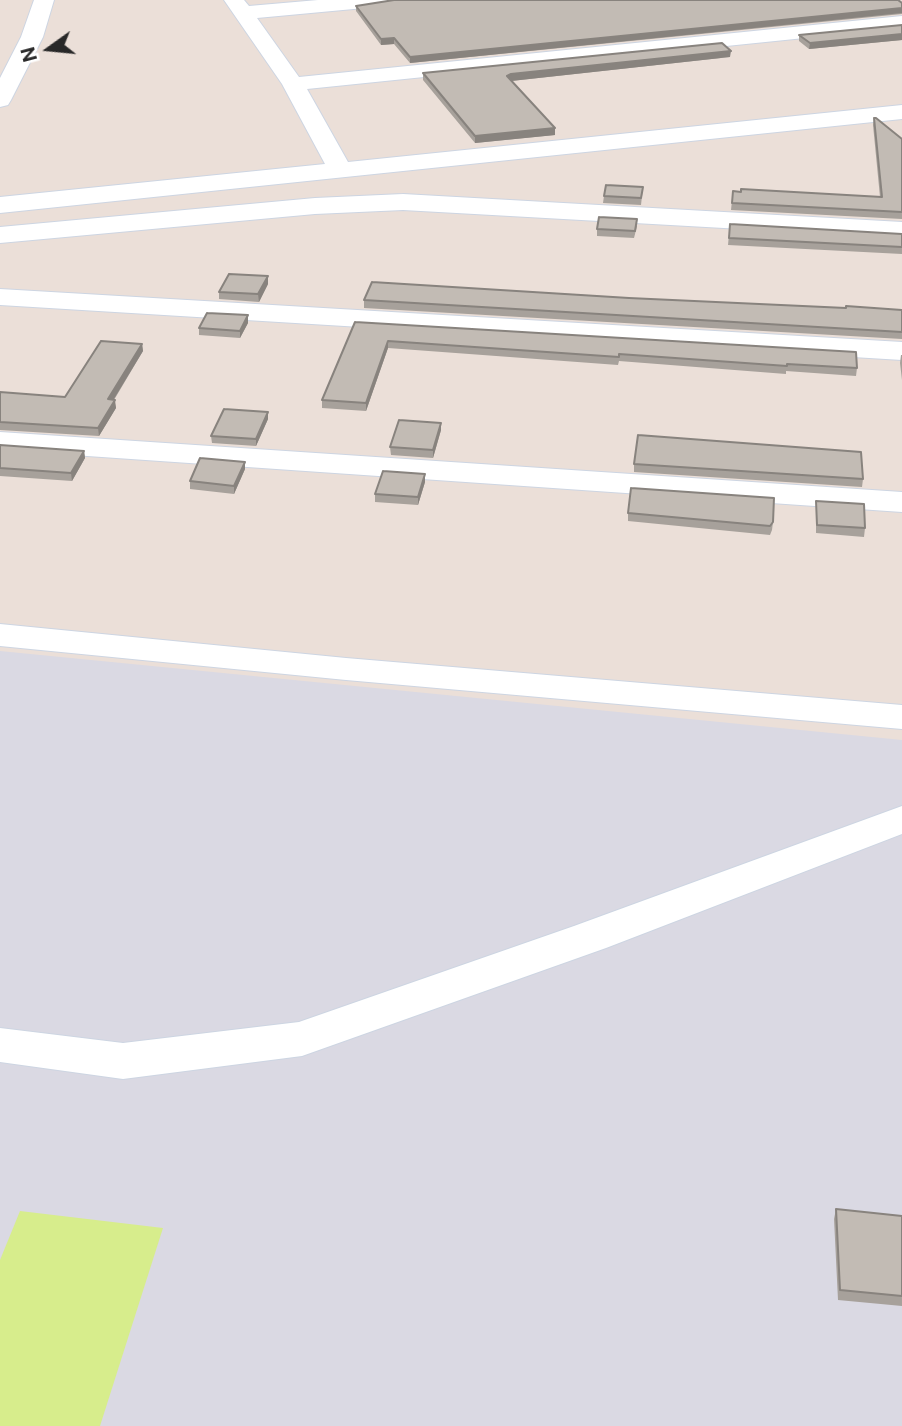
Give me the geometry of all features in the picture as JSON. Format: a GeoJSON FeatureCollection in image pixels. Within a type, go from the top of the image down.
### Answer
{"type":"FeatureCollection","features":[{"type":"Feature","properties":{"kind":"street"},"geometry":{"type":"LineString","coordinates":[[0,100],[21,38],[44,0]]}},
{"type":"Feature","properties":{"kind":"street"},"geometry":{"type":"LineString","coordinates":[[238,6],[386,0]]}},
{"type":"Feature","properties":{"kind":"street"},"geometry":{"type":"LineString","coordinates":[[238,6],[293,84],[340,169]]}},
{"type":"Feature","properties":{"kind":"street"},"geometry":{"type":"LineString","coordinates":[[293,84],[902,22]]}},
{"type":"Feature","properties":{"kind":"street"},"geometry":{"type":"LineString","coordinates":[[0,205],[902,112]]}},
{"type":"Feature","properties":{"kind":"street"},"geometry":{"type":"LineString","coordinates":[[0,235],[315,206],[403,202],[902,230]]}},
{"type":"Feature","properties":{"kind":"street"},"geometry":{"type":"LineString","coordinates":[[0,297],[902,351]]}},
{"type":"Feature","properties":{"kind":"street"},"geometry":{"type":"LineString","coordinates":[[0,441],[902,502]]}},
{"type":"Feature","properties":{"kind":"street"},"geometry":{"type":"LineString","coordinates":[[0,635],[359,670],[902,717]]}},
{"type":"Feature","properties":{"kind":"street"},"geometry":{"type":"LineString","coordinates":[[0,1045],[124,1061],[302,1040],[590,937],[902,819]]}},
{"type":"Feature","properties":{"kind":"shaded area"},"geometry":{"type":"Polygon","coordinates":[[[0,651],[902,740],[902,1426],[0,1426],[0,651]]]}},
{"type":"Feature","properties":{"kind":"green space"},"geometry":{"type":"Polygon","coordinates":[[[20,1211],[163,1228],[100,1426],[0,1426],[0,1260],[20,1211]]]}},
{"type":"Feature","properties":{"kind":"building"},"geometry":{"type":"Polygon","coordinates":[[[394,0],[898,0],[902,3],[902,8],[410,57],[394,38],[381,39],[356,6],[394,0]]]}},
{"type":"Feature","properties":{"kind":"building"},"geometry":{"type":"Polygon","coordinates":[[[902,25],[902,34],[810,43],[799,35],[902,25]]]}},
{"type":"Feature","properties":{"kind":"building"},"geometry":{"type":"Polygon","coordinates":[[[722,43],[731,51],[507,76],[555,128],[475,136],[423,73],[722,43]]]}},
{"type":"Feature","properties":{"kind":"building"},"geometry":{"type":"Polygon","coordinates":[[[874,118],[902,139],[902,212],[732,203],[733,191],[741,192],[741,189],[882,197],[874,118]]]}},
{"type":"Feature","properties":{"kind":"building"},"geometry":{"type":"Polygon","coordinates":[[[606,185],[643,187],[641,198],[604,196],[606,185]]]}},
{"type":"Feature","properties":{"kind":"building"},"geometry":{"type":"Polygon","coordinates":[[[599,217],[637,219],[635,231],[597,229],[599,217]]]}},
{"type":"Feature","properties":{"kind":"building"},"geometry":{"type":"Polygon","coordinates":[[[730,224],[902,234],[902,247],[729,238],[730,224]]]}},
{"type":"Feature","properties":{"kind":"building"},"geometry":{"type":"Polygon","coordinates":[[[229,274],[268,276],[258,294],[219,292],[229,274]]]}},
{"type":"Feature","properties":{"kind":"building"},"geometry":{"type":"Polygon","coordinates":[[[372,282],[629,298],[902,310],[902,332],[364,300],[372,282]]]}},
{"type":"Feature","properties":{"kind":"building"},"geometry":{"type":"Polygon","coordinates":[[[207,313],[248,315],[240,331],[199,328],[207,313]]]}},
{"type":"Feature","properties":{"kind":"building"},"geometry":{"type":"Polygon","coordinates":[[[355,322],[856,352],[857,368],[787,366],[619,354],[619,357],[388,341],[366,403],[322,400],[355,322]]]}},
{"type":"Feature","properties":{"kind":"building"},"geometry":{"type":"Polygon","coordinates":[[[101,341],[142,344],[108,399],[115,400],[98,428],[0,422],[0,392],[65,397],[101,341]]]}},
{"type":"Feature","properties":{"kind":"building"},"geometry":{"type":"Polygon","coordinates":[[[224,409],[268,412],[256,439],[211,436],[224,409]]]}},
{"type":"Feature","properties":{"kind":"building"},"geometry":{"type":"Polygon","coordinates":[[[399,420],[441,423],[433,450],[390,447],[399,420]]]}},
{"type":"Feature","properties":{"kind":"building"},"geometry":{"type":"Polygon","coordinates":[[[638,435],[861,452],[863,479],[634,464],[638,435]]]}},
{"type":"Feature","properties":{"kind":"building"},"geometry":{"type":"Polygon","coordinates":[[[0,445],[84,451],[71,473],[0,468],[0,445]]]}},
{"type":"Feature","properties":{"kind":"building"},"geometry":{"type":"Polygon","coordinates":[[[200,458],[245,462],[234,486],[190,481],[200,458]]]}},
{"type":"Feature","properties":{"kind":"building"},"geometry":{"type":"Polygon","coordinates":[[[383,471],[425,474],[418,497],[375,494],[383,471]]]}},
{"type":"Feature","properties":{"kind":"building"},"geometry":{"type":"Polygon","coordinates":[[[631,488],[774,498],[773,522],[770,526],[628,513],[631,488]]]}},
{"type":"Feature","properties":{"kind":"building"},"geometry":{"type":"Polygon","coordinates":[[[816,501],[864,504],[865,528],[817,525],[816,501]]]}},
{"type":"Feature","properties":{"kind":"building"},"geometry":{"type":"Polygon","coordinates":[[[836,1209],[902,1216],[902,1296],[840,1290],[836,1209]]]}}]}
